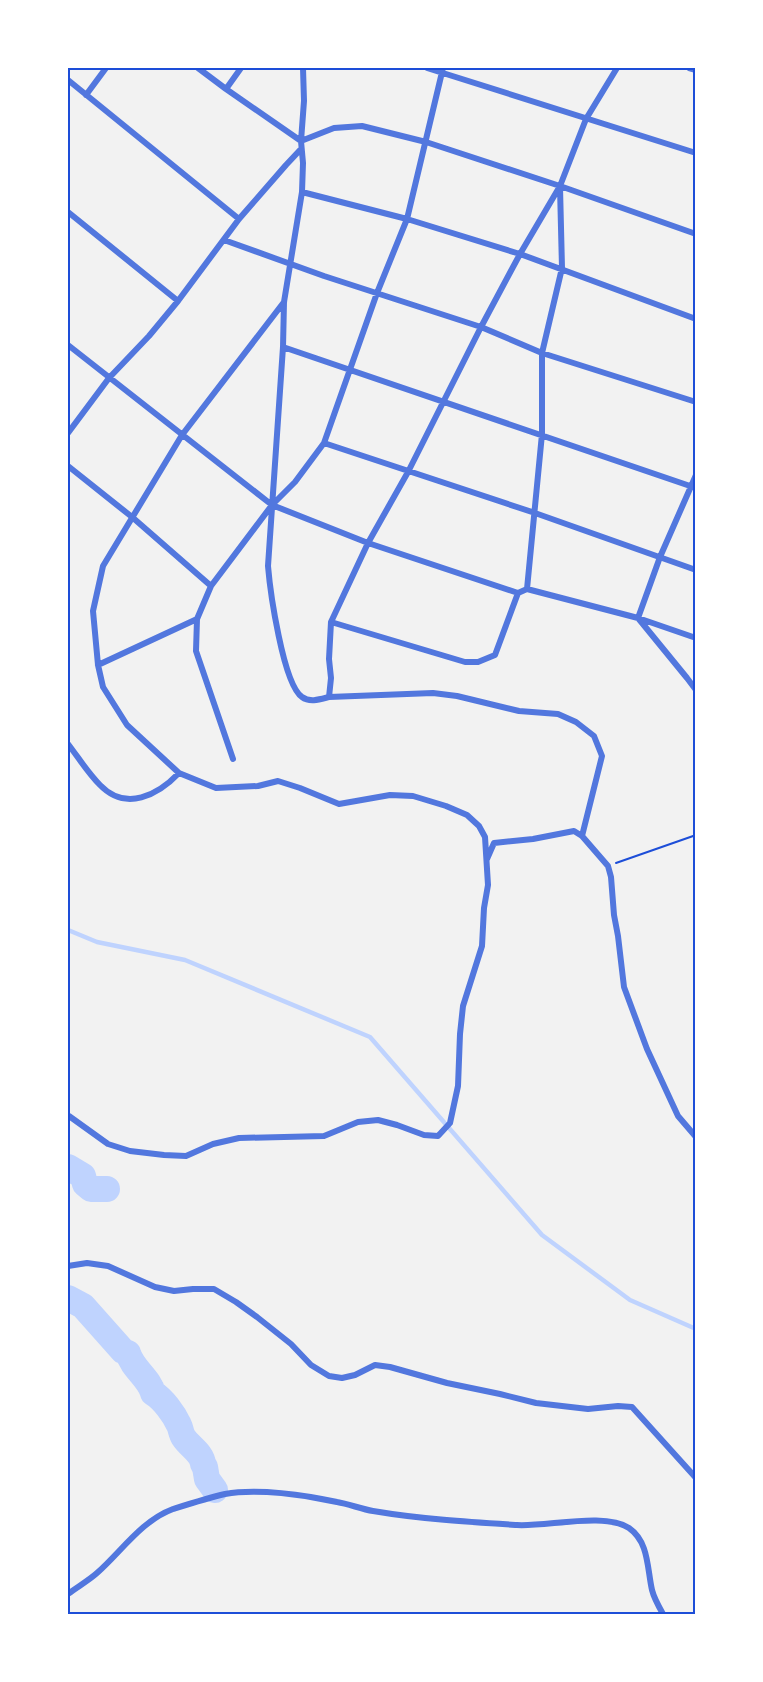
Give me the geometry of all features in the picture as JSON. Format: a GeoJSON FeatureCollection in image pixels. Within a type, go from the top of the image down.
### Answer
{"type":"FeatureCollection","features":[{"type":"Feature","properties":{"kind":"street"},"geometry":{"type":"LineString","coordinates":[[86,95],[106,68]]}},
{"type":"Feature","properties":{"kind":"street"},"geometry":{"type":"LineString","coordinates":[[198,68],[301,141]]}},
{"type":"Feature","properties":{"kind":"street"},"geometry":{"type":"LineString","coordinates":[[226,89],[240,68]]}},
{"type":"Feature","properties":{"kind":"street"},"geometry":{"type":"LineString","coordinates":[[303,68],[302,192],[284,302],[268,566],[271,600],[289,675],[300,696],[308,700],[329,697],[433,693],[457,696],[519,711],[558,714],[576,722],[594,736],[602,756],[582,836]]}},
{"type":"Feature","properties":{"kind":"street"},"geometry":{"type":"LineString","coordinates":[[427,68],[442,70],[696,153]]}},
{"type":"Feature","properties":{"kind":"street"},"geometry":{"type":"LineString","coordinates":[[329,697],[332,622],[368,543],[408,472],[520,254],[560,186],[586,118],[617,68]]}},
{"type":"Feature","properties":{"kind":"street"},"geometry":{"type":"LineString","coordinates":[[689,68],[696,70]]}},
{"type":"Feature","properties":{"kind":"street"},"geometry":{"type":"LineString","coordinates":[[233,759],[196,651],[196,619],[211,586],[272,505],[296,482],[324,443],[377,293],[408,219],[442,70]]}},
{"type":"Feature","properties":{"kind":"street"},"geometry":{"type":"LineString","coordinates":[[68,80],[239,219]]}},
{"type":"Feature","properties":{"kind":"street"},"geometry":{"type":"LineString","coordinates":[[301,141],[334,128],[362,126],[426,142],[696,234]]}},
{"type":"Feature","properties":{"kind":"street"},"geometry":{"type":"LineString","coordinates":[[68,434],[109,378],[178,301],[239,219],[285,165],[301,150]]}},
{"type":"Feature","properties":{"kind":"street"},"geometry":{"type":"LineString","coordinates":[[527,589],[542,434],[542,353],[562,268],[560,186]]}},
{"type":"Feature","properties":{"kind":"street"},"geometry":{"type":"LineString","coordinates":[[302,192],[408,219],[520,254],[696,319]]}},
{"type":"Feature","properties":{"kind":"street"},"geometry":{"type":"LineString","coordinates":[[68,212],[178,301]]}},
{"type":"Feature","properties":{"kind":"street"},"geometry":{"type":"LineString","coordinates":[[224,240],[481,327],[542,353],[696,402]]}},
{"type":"Feature","properties":{"kind":"street"},"geometry":{"type":"LineString","coordinates":[[68,1116],[108,1144],[130,1151],[186,1156],[213,1144],[239,1138],[324,1136],[358,1122],[378,1120],[424,1135],[438,1136],[450,1123],[458,1086],[463,1006],[482,946],[488,885],[485,837],[479,825],[467,815],[413,796],[390,795],[339,804],[300,788],[278,782],[258,786],[216,788],[179,773],[127,726],[103,687],[98,665],[93,611],[103,566],[182,435],[284,302]]}},
{"type":"Feature","properties":{"kind":"street"},"geometry":{"type":"LineString","coordinates":[[68,345],[272,505],[368,543],[518,594]]}},
{"type":"Feature","properties":{"kind":"street"},"geometry":{"type":"LineString","coordinates":[[283,347],[693,487]]}},
{"type":"Feature","properties":{"kind":"street"},"geometry":{"type":"LineString","coordinates":[[324,443],[535,513],[696,570]]}},
{"type":"Feature","properties":{"kind":"street"},"geometry":{"type":"LineString","coordinates":[[68,466],[132,517],[211,586]]}},
{"type":"Feature","properties":{"kind":"street"},"geometry":{"type":"LineString","coordinates":[[638,618],[660,557],[693,487],[696,475]]}},
{"type":"Feature","properties":{"kind":"street"},"geometry":{"type":"LineString","coordinates":[[332,622],[465,662],[478,662],[495,655],[518,594],[527,589],[638,618],[696,638]]}},
{"type":"Feature","properties":{"kind":"street"},"geometry":{"type":"LineString","coordinates":[[638,618],[696,690]]}},
{"type":"Feature","properties":{"kind":"street"},"geometry":{"type":"LineString","coordinates":[[98,665],[196,619]]}},
{"type":"Feature","properties":{"kind":"street"},"geometry":{"type":"LineString","coordinates":[[68,744],[101,787],[130,800],[156,793],[179,773]]}},
{"type":"Feature","properties":{"kind":"street"},"geometry":{"type":"LineString","coordinates":[[487,860],[494,843],[574,831],[582,836],[608,866],[624,987],[647,1049],[678,1116],[696,1137]]}},
{"type":"Feature","properties":{"kind":"street"},"geometry":{"type":"LineString","coordinates":[[68,1266],[87,1263],[108,1266],[155,1287],[174,1291],[214,1289],[257,1317],[291,1344],[311,1365],[329,1376],[342,1378],[355,1375],[375,1365],[536,1403],[588,1409],[632,1407],[696,1478]]}},
{"type":"Feature","properties":{"kind":"street"},"geometry":{"type":"LineString","coordinates":[[68,1594],[97,1573],[131,1538],[160,1515],[224,1494],[257,1492],[313,1497],[372,1510],[442,1520],[518,1526],[608,1521],[621,1524],[630,1529],[639,1539],[647,1558],[652,1591],[663,1614]]}},
{"type":"Feature","properties":{"kind":"path"},"geometry":{"type":"LineString","coordinates":[[608,866],[696,835]]}},
{"type":"Feature","properties":{"kind":"waterway"},"geometry":{"type":"LineString","coordinates":[[68,930],[97,942],[185,960],[370,1037],[542,1235],[630,1300],[696,1329]]}},
{"type":"Feature","properties":{"kind":"waterway"},"geometry":{"type":"LineString","coordinates":[[68,1167],[83,1176],[85,1184],[91,1189],[107,1189]]}},
{"type":"Feature","properties":{"kind":"waterway"},"geometry":{"type":"LineString","coordinates":[[68,1298],[83,1306],[123,1351],[128,1353],[153,1393],[174,1416],[184,1438],[202,1460],[207,1479],[215,1490]]}}]}
